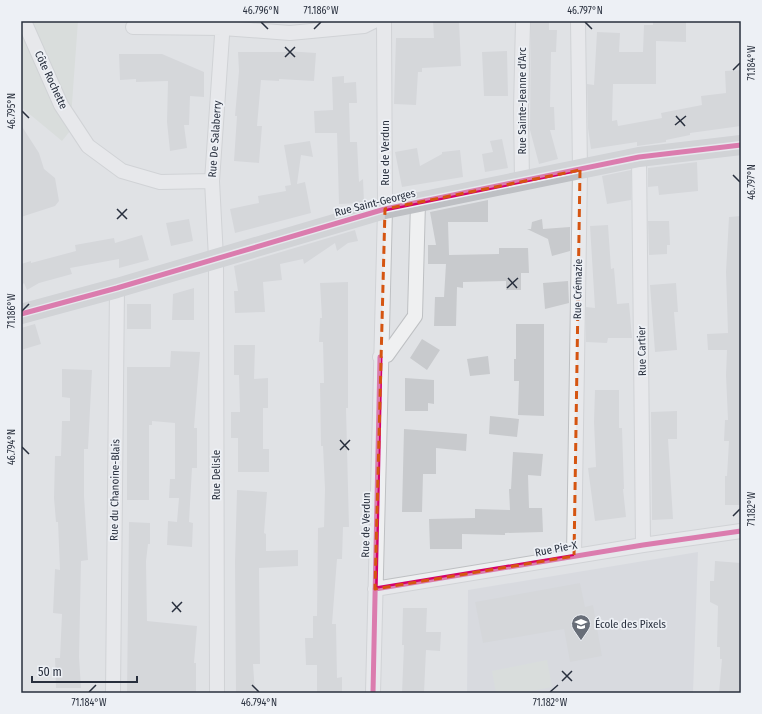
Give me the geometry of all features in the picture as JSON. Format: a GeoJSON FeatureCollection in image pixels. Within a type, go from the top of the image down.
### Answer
{"type":"FeatureCollection","features":[{"type":"Feature","properties":{"kind":"street","name":"Côte Rochette"},"geometry":{"type":"LineString","coordinates":[[24,21],[61,105],[88,146],[122,171],[160,182],[212,181]]}},
{"type":"Feature","properties":{"kind":"street"},"geometry":{"type":"LineString","coordinates":[[133,27],[223,24],[290,33],[364,26],[374,21]]}},
{"type":"Feature","properties":{"kind":"street","name":"Rue de Verdun"},"geometry":{"type":"LineString","coordinates":[[373,693],[380,358],[385,209],[384,21]]}},
{"type":"Feature","properties":{"kind":"street","name":"Rue Sainte-Jeanne d'Arc"},"geometry":{"type":"LineString","coordinates":[[522,182],[521,110],[523,21]]}},
{"type":"Feature","properties":{"kind":"street","name":"Rue Crémazie"},"geometry":{"type":"LineString","coordinates":[[574,556],[580,170],[578,21]]}},
{"type":"Feature","properties":{"kind":"street","name":"Rue De Salaberry"},"geometry":{"type":"LineString","coordinates":[[216,258],[212,181],[223,24]]}},
{"type":"Feature","properties":{"kind":"street","name":"Rue Saint-Georges"},"geometry":{"type":"LineString","coordinates":[[21,314],[117,288],[385,209],[639,157],[741,145]]}},
{"type":"Feature","properties":{"kind":"street","name":"Rue Cartier"},"geometry":{"type":"LineString","coordinates":[[639,157],[643,545]]}},
{"type":"Feature","properties":{"kind":"street"},"geometry":{"type":"LineString","coordinates":[[380,358],[387,355],[415,316],[418,202]]}},
{"type":"Feature","properties":{"kind":"street","name":"Rue Delisle"},"geometry":{"type":"LineString","coordinates":[[216,258],[217,693]]}},
{"type":"Feature","properties":{"kind":"street","name":"Rue du Chanoine-Blais"},"geometry":{"type":"LineString","coordinates":[[113,693],[117,288]]}},
{"type":"Feature","properties":{"kind":"street","name":"Rue Pie-X"},"geometry":{"type":"LineString","coordinates":[[375,589],[643,545],[741,531]]}},
{"type":"Feature","properties":{"kind":"highlighted area"},"geometry":{"type":"Polygon","coordinates":[[[580,170],[574,556],[375,589],[385,209],[580,170]]]}},
{"type":"Feature","properties":{"kind":"shaded area"},"geometry":{"type":"Polygon","coordinates":[[[21,21],[78,21],[70,131],[62,141],[21,107],[21,21]]]}},
{"type":"Feature","properties":{"kind":"shaded area","name":"École des Pixels"},"geometry":{"type":"Polygon","coordinates":[[[698,552],[693,693],[467,693],[468,590],[698,552]]]}},
{"type":"Feature","properties":{"kind":"shaded area"},"geometry":{"type":"Polygon","coordinates":[[[547,660],[552,687],[522,693],[496,693],[492,671],[547,660]]]}},
{"type":"Feature","properties":{"kind":"building"},"geometry":{"type":"Polygon","coordinates":[[[433,21],[459,21],[461,66],[422,68],[422,72],[418,72],[416,105],[394,104],[396,38],[434,38],[433,21]]]}},
{"type":"Feature","properties":{"kind":"building"},"geometry":{"type":"Polygon","coordinates":[[[531,21],[549,21],[549,30],[557,30],[556,52],[551,52],[550,107],[554,107],[555,130],[550,130],[558,159],[539,164],[530,130],[531,21]]]}},
{"type":"Feature","properties":{"kind":"building"},"geometry":{"type":"Polygon","coordinates":[[[653,21],[686,21],[686,42],[656,41],[656,84],[613,84],[612,121],[617,120],[618,126],[662,118],[661,113],[702,105],[701,96],[726,93],[725,71],[741,70],[741,126],[690,133],[690,135],[666,140],[666,142],[637,146],[637,142],[591,149],[588,128],[587,84],[594,85],[597,32],[620,33],[619,52],[643,52],[644,25],[653,25],[653,21]]]}},
{"type":"Feature","properties":{"kind":"building"},"geometry":{"type":"Polygon","coordinates":[[[286,51],[316,53],[314,81],[279,79],[279,81],[261,80],[257,126],[262,126],[259,163],[234,161],[237,116],[235,116],[239,71],[238,52],[286,51]]]}},
{"type":"Feature","properties":{"kind":"building"},"geometry":{"type":"Polygon","coordinates":[[[507,51],[508,96],[484,96],[482,52],[507,51]]]}},
{"type":"Feature","properties":{"kind":"building"},"geometry":{"type":"Polygon","coordinates":[[[119,54],[162,54],[204,72],[204,97],[190,96],[189,125],[184,125],[187,148],[170,151],[167,122],[168,81],[136,82],[136,79],[120,80],[119,54]]]}},
{"type":"Feature","properties":{"kind":"building"},"geometry":{"type":"Polygon","coordinates":[[[344,76],[344,83],[356,82],[357,103],[349,103],[350,142],[357,142],[359,182],[363,179],[364,203],[339,204],[337,133],[315,133],[314,111],[333,110],[332,77],[344,76]]]}},
{"type":"Feature","properties":{"kind":"building"},"geometry":{"type":"Polygon","coordinates":[[[21,125],[39,153],[44,169],[55,178],[59,201],[55,206],[21,217],[21,125]]]}},
{"type":"Feature","properties":{"kind":"building"},"geometry":{"type":"Polygon","coordinates":[[[502,139],[508,168],[485,172],[482,154],[493,152],[490,141],[502,139]]]}},
{"type":"Feature","properties":{"kind":"building"},"geometry":{"type":"Polygon","coordinates":[[[310,141],[313,157],[301,155],[297,184],[305,182],[311,213],[235,233],[230,209],[259,203],[258,196],[286,191],[285,186],[291,185],[284,145],[310,141]]]}},
{"type":"Feature","properties":{"kind":"building"},"geometry":{"type":"Polygon","coordinates":[[[417,148],[420,166],[442,154],[442,152],[460,150],[463,177],[402,187],[395,152],[417,148]]]}},
{"type":"Feature","properties":{"kind":"building"},"geometry":{"type":"Polygon","coordinates":[[[697,162],[698,191],[659,195],[658,186],[648,187],[648,168],[697,162]]]}},
{"type":"Feature","properties":{"kind":"building"},"geometry":{"type":"Polygon","coordinates":[[[631,170],[631,200],[607,204],[602,176],[631,170]]]}},
{"type":"Feature","properties":{"kind":"building"},"geometry":{"type":"Polygon","coordinates":[[[488,200],[488,222],[448,222],[449,255],[499,254],[499,248],[528,248],[529,273],[521,273],[521,290],[506,290],[506,281],[463,282],[463,288],[457,287],[456,326],[434,326],[435,297],[444,297],[446,264],[428,264],[428,245],[436,245],[430,212],[488,200]]]}},
{"type":"Feature","properties":{"kind":"building"},"geometry":{"type":"Polygon","coordinates":[[[741,216],[741,505],[725,505],[725,476],[727,476],[729,441],[724,441],[725,420],[728,420],[726,375],[727,350],[708,350],[707,334],[728,333],[726,272],[729,217],[741,216]]]}},
{"type":"Feature","properties":{"kind":"building"},"geometry":{"type":"Polygon","coordinates":[[[189,219],[193,241],[171,246],[166,223],[189,219]]]}},
{"type":"Feature","properties":{"kind":"building"},"geometry":{"type":"Polygon","coordinates":[[[542,219],[543,229],[570,227],[570,251],[552,256],[548,239],[527,229],[531,229],[532,222],[542,219]]]}},
{"type":"Feature","properties":{"kind":"building"},"geometry":{"type":"Polygon","coordinates":[[[648,221],[669,221],[670,245],[667,245],[667,254],[649,255],[648,221]]]}},
{"type":"Feature","properties":{"kind":"building"},"geometry":{"type":"Polygon","coordinates":[[[608,225],[611,269],[614,268],[617,304],[629,303],[632,338],[608,338],[607,343],[586,342],[586,307],[595,308],[590,226],[608,225]]]}},
{"type":"Feature","properties":{"kind":"building"},"geometry":{"type":"Polygon","coordinates":[[[355,230],[358,241],[348,243],[337,251],[335,243],[304,264],[303,259],[280,264],[282,280],[263,282],[265,312],[235,313],[234,291],[238,291],[234,266],[355,230]]]}},
{"type":"Feature","properties":{"kind":"building"},"geometry":{"type":"Polygon","coordinates":[[[142,235],[149,260],[119,268],[119,259],[70,268],[72,274],[39,283],[27,290],[24,283],[21,286],[21,264],[31,261],[31,263],[76,251],[75,245],[114,238],[115,243],[142,235]]]}},
{"type":"Feature","properties":{"kind":"building"},"geometry":{"type":"Polygon","coordinates":[[[568,281],[569,303],[545,309],[543,283],[568,281]]]}},
{"type":"Feature","properties":{"kind":"building"},"geometry":{"type":"Polygon","coordinates":[[[348,282],[348,408],[346,408],[349,527],[343,527],[342,559],[337,559],[332,624],[336,624],[337,678],[342,677],[342,693],[317,693],[317,665],[306,665],[305,638],[313,638],[313,616],[317,616],[318,528],[324,527],[325,489],[323,446],[321,446],[320,383],[324,383],[323,342],[319,342],[320,318],[322,318],[320,283],[348,282]]]}},
{"type":"Feature","properties":{"kind":"building"},"geometry":{"type":"Polygon","coordinates":[[[676,283],[678,312],[674,312],[677,350],[655,352],[650,285],[676,283]]]}},
{"type":"Feature","properties":{"kind":"building"},"geometry":{"type":"Polygon","coordinates":[[[194,288],[194,320],[172,320],[173,294],[194,288]]]}},
{"type":"Feature","properties":{"kind":"building"},"geometry":{"type":"Polygon","coordinates":[[[127,304],[151,304],[151,329],[127,329],[127,304]]]}},
{"type":"Feature","properties":{"kind":"building"},"geometry":{"type":"Polygon","coordinates":[[[35,324],[41,344],[21,350],[21,328],[35,324]]]}},
{"type":"Feature","properties":{"kind":"building"},"geometry":{"type":"Polygon","coordinates":[[[516,324],[544,324],[544,416],[518,415],[519,381],[514,381],[514,359],[516,359],[516,324]]]}},
{"type":"Feature","properties":{"kind":"building"},"geometry":{"type":"Polygon","coordinates":[[[422,339],[440,350],[427,370],[410,358],[422,339]]]}},
{"type":"Feature","properties":{"kind":"building"},"geometry":{"type":"Polygon","coordinates":[[[234,345],[255,345],[254,379],[268,378],[268,408],[263,408],[263,449],[269,449],[269,472],[238,472],[238,438],[231,438],[231,412],[240,412],[239,375],[234,375],[234,345]]]}},
{"type":"Feature","properties":{"kind":"building"},"geometry":{"type":"Polygon","coordinates":[[[171,351],[200,352],[194,428],[197,428],[197,468],[192,468],[189,522],[193,523],[192,547],[167,545],[168,521],[177,522],[179,498],[169,498],[170,479],[175,479],[175,423],[152,421],[152,425],[149,425],[149,500],[127,500],[127,367],[170,367],[171,351]]]}},
{"type":"Feature","properties":{"kind":"building"},"geometry":{"type":"Polygon","coordinates":[[[488,356],[490,374],[470,376],[467,359],[488,356]]]}},
{"type":"Feature","properties":{"kind":"building"},"geometry":{"type":"Polygon","coordinates":[[[62,369],[92,370],[88,449],[84,449],[84,496],[88,560],[81,561],[79,657],[81,688],[56,688],[55,658],[60,658],[62,614],[53,613],[55,569],[60,570],[58,522],[56,522],[54,498],[55,456],[61,456],[62,421],[70,421],[70,398],[62,397],[62,369]]]}},
{"type":"Feature","properties":{"kind":"building"},"geometry":{"type":"Polygon","coordinates":[[[405,378],[434,380],[434,404],[428,403],[428,411],[405,411],[405,378]]]}},
{"type":"Feature","properties":{"kind":"building"},"geometry":{"type":"Polygon","coordinates":[[[595,390],[619,390],[619,428],[622,428],[623,489],[626,517],[595,521],[588,468],[596,467],[594,422],[595,390]]]}},
{"type":"Feature","properties":{"kind":"building"},"geometry":{"type":"Polygon","coordinates":[[[677,411],[677,439],[668,439],[673,519],[652,520],[651,412],[677,411]]]}},
{"type":"Feature","properties":{"kind":"building"},"geometry":{"type":"Polygon","coordinates":[[[490,416],[519,419],[517,437],[489,434],[490,416]]]}},
{"type":"Feature","properties":{"kind":"building"},"geometry":{"type":"Polygon","coordinates":[[[404,429],[467,434],[466,451],[436,448],[436,474],[423,474],[422,512],[402,512],[404,429]]]}},
{"type":"Feature","properties":{"kind":"building"},"geometry":{"type":"Polygon","coordinates":[[[513,452],[543,454],[541,476],[528,475],[529,508],[542,508],[543,532],[505,533],[505,535],[462,534],[462,549],[430,549],[429,519],[475,518],[475,509],[510,510],[509,489],[511,489],[513,452]]]}},
{"type":"Feature","properties":{"kind":"building"},"geometry":{"type":"Polygon","coordinates":[[[237,490],[267,492],[264,533],[266,534],[266,551],[298,550],[298,566],[259,568],[260,664],[253,664],[255,693],[236,693],[235,562],[237,490]]]}},
{"type":"Feature","properties":{"kind":"building"},"geometry":{"type":"Polygon","coordinates":[[[129,522],[150,523],[150,544],[148,544],[146,561],[147,621],[197,626],[194,663],[196,663],[196,693],[127,693],[129,522]]]}},
{"type":"Feature","properties":{"kind":"building"},"geometry":{"type":"Polygon","coordinates":[[[715,561],[741,563],[741,693],[719,693],[722,659],[720,659],[720,647],[717,647],[718,606],[710,602],[710,581],[714,581],[715,561]]]}},
{"type":"Feature","properties":{"kind":"building"},"geometry":{"type":"Polygon","coordinates":[[[580,583],[585,607],[593,605],[602,656],[570,662],[564,629],[483,643],[475,602],[580,583]]]}},
{"type":"Feature","properties":{"kind":"building"},"geometry":{"type":"Polygon","coordinates":[[[403,608],[427,608],[426,632],[441,632],[440,651],[426,650],[424,693],[402,693],[404,645],[402,645],[403,608]]]}},
{"type":"Feature","properties":{"kind":"cycle path"},"geometry":{"type":"LineString","coordinates":[[21,314],[117,288],[385,209],[639,157],[741,145]]}},
{"type":"Feature","properties":{"kind":"cycle path"},"geometry":{"type":"LineString","coordinates":[[373,693],[380,357]]}},
{"type":"Feature","properties":{"kind":"cycle path"},"geometry":{"type":"LineString","coordinates":[[375,589],[643,545],[741,531]]}},
{"type":"Feature","properties":{"kind":"place","name":"École des Pixels"},"geometry":{"type":"Point","coordinates":[581,641]}}]}
